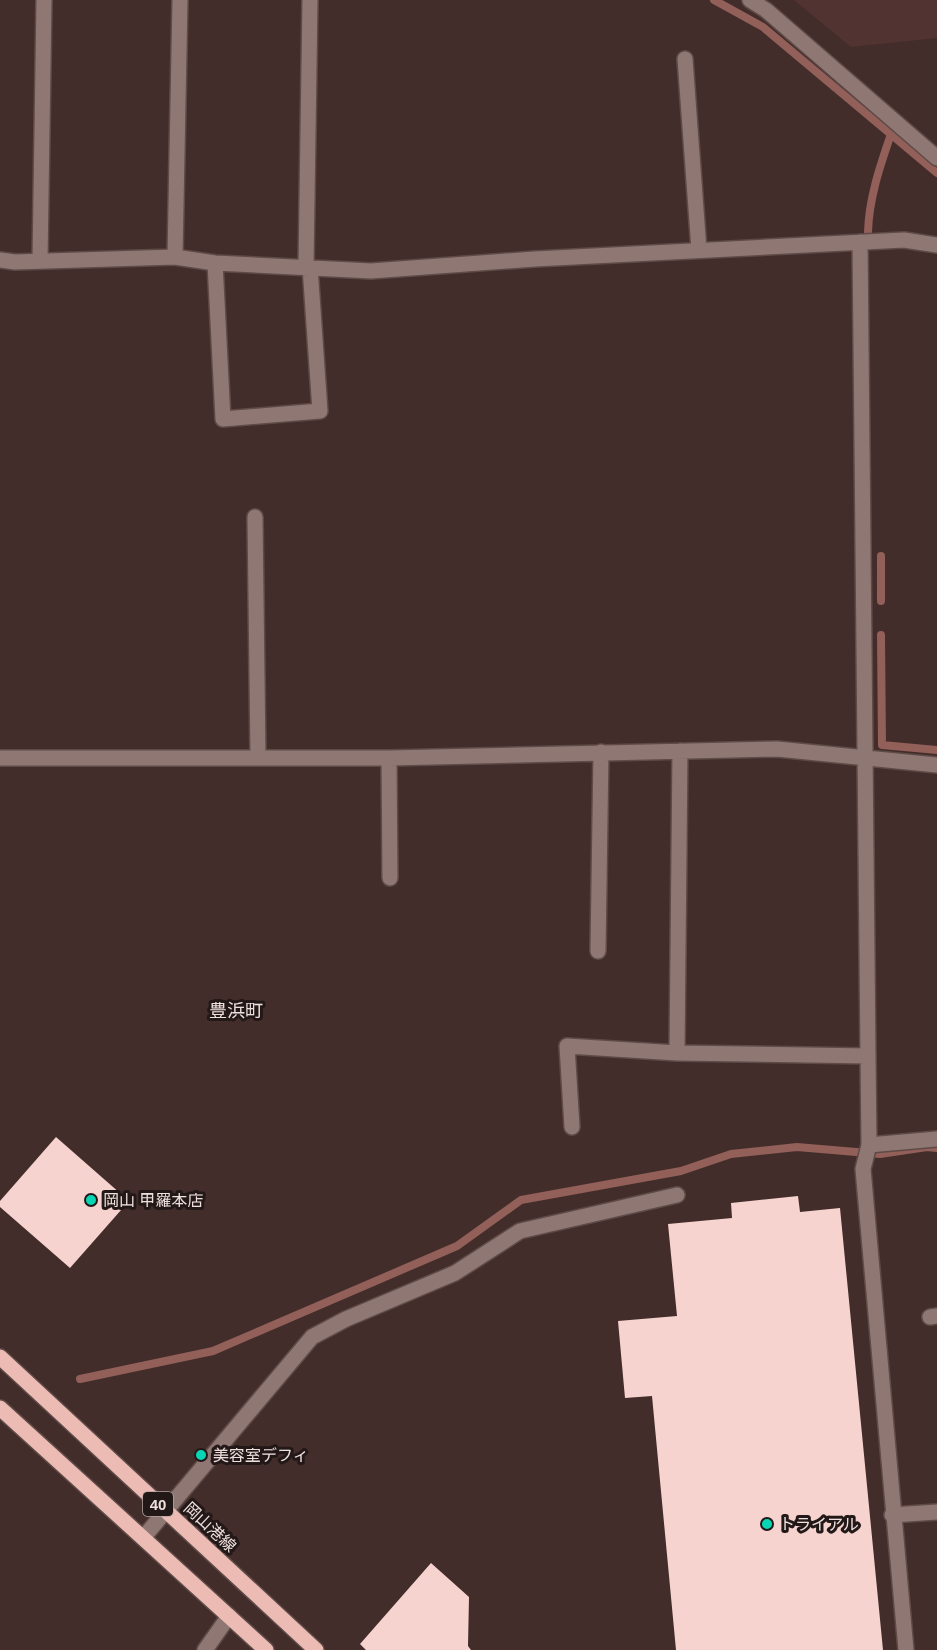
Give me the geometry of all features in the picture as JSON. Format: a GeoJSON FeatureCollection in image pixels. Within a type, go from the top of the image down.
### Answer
{"type":"FeatureCollection","features":[{"type":"Feature","properties":{"kind":"main road","name":"岡山港線"},"geometry":{"type":"LineString","coordinates":[[0,1357],[316,1650]]}},
{"type":"Feature","properties":{"kind":"main road","name":"40"},"geometry":{"type":"LineString","coordinates":[[0,1408],[266,1650]]}},
{"type":"Feature","properties":{"kind":"street"},"geometry":{"type":"LineString","coordinates":[[40,261],[44,0]]}},
{"type":"Feature","properties":{"kind":"street"},"geometry":{"type":"LineString","coordinates":[[175,257],[180,0]]}},
{"type":"Feature","properties":{"kind":"street"},"geometry":{"type":"LineString","coordinates":[[215,263],[223,419],[320,411],[308,267],[310,0]]}},
{"type":"Feature","properties":{"kind":"street"},"geometry":{"type":"LineString","coordinates":[[750,0],[766,10],[937,158]]}},
{"type":"Feature","properties":{"kind":"street"},"geometry":{"type":"LineString","coordinates":[[685,60],[699,250]]}},
{"type":"Feature","properties":{"kind":"street"},"geometry":{"type":"LineString","coordinates":[[0,260],[175,257],[215,263],[371,271],[860,242],[904,240],[937,245]]}},
{"type":"Feature","properties":{"kind":"street"},"geometry":{"type":"LineString","coordinates":[[860,242],[868,1056],[868,1150],[863,1169],[892,1515],[906,1650]]}},
{"type":"Feature","properties":{"kind":"street"},"geometry":{"type":"LineString","coordinates":[[255,517],[258,757]]}},
{"type":"Feature","properties":{"kind":"street"},"geometry":{"type":"LineString","coordinates":[[0,758],[389,758],[777,749],[937,765]]}},
{"type":"Feature","properties":{"kind":"street"},"geometry":{"type":"LineString","coordinates":[[678,1053],[680,751]]}},
{"type":"Feature","properties":{"kind":"street"},"geometry":{"type":"LineString","coordinates":[[598,951],[601,752]]}},
{"type":"Feature","properties":{"kind":"street"},"geometry":{"type":"LineString","coordinates":[[389,758],[390,878]]}},
{"type":"Feature","properties":{"kind":"street"},"geometry":{"type":"LineString","coordinates":[[572,1126],[567,1046],[678,1053],[868,1056]]}},
{"type":"Feature","properties":{"kind":"street"},"geometry":{"type":"LineString","coordinates":[[868,1150],[937,1139]]}},
{"type":"Feature","properties":{"kind":"street"},"geometry":{"type":"LineString","coordinates":[[143,1538],[312,1337],[346,1319],[455,1273],[520,1231],[677,1195]]}},
{"type":"Feature","properties":{"kind":"street"},"geometry":{"type":"LineString","coordinates":[[892,1515],[937,1512]]}},
{"type":"Feature","properties":{"kind":"street"},"geometry":{"type":"LineString","coordinates":[[205,1650],[229,1616]]}},
{"type":"Feature","properties":{"kind":"shaded area"},"geometry":{"type":"Polygon","coordinates":[[[794,0],[937,0],[937,38],[851,47],[794,0]]]}},
{"type":"Feature","properties":{"kind":"building"},"geometry":{"type":"Polygon","coordinates":[[[56,1137],[129,1201],[70,1268],[0,1207],[0,1201],[56,1137]]]}},
{"type":"Feature","properties":{"kind":"building","name":"トライアル"},"geometry":{"type":"Polygon","coordinates":[[[798,1196],[800,1212],[840,1208],[883,1650],[676,1650],[652,1396],[625,1398],[618,1321],[677,1316],[668,1224],[732,1218],[731,1203],[798,1196]]]}},
{"type":"Feature","properties":{"kind":"building"},"geometry":{"type":"Polygon","coordinates":[[[431,1563],[469,1597],[468,1646],[471,1650],[366,1650],[360,1644],[431,1563]]]}},
{"type":"Feature","properties":{"kind":"waterway"},"geometry":{"type":"LineString","coordinates":[[714,0],[763,27],[937,173]]}},
{"type":"Feature","properties":{"kind":"waterway"},"geometry":{"type":"LineString","coordinates":[[868,232],[873,194],[891,134]]}},
{"type":"Feature","properties":{"kind":"waterway"},"geometry":{"type":"LineString","coordinates":[[881,556],[881,601]]}},
{"type":"Feature","properties":{"kind":"waterway"},"geometry":{"type":"LineString","coordinates":[[881,635],[882,745],[937,750]]}},
{"type":"Feature","properties":{"kind":"waterway"},"geometry":{"type":"LineString","coordinates":[[80,1379],[213,1351],[457,1246],[521,1200],[681,1171],[731,1154],[797,1147],[880,1154],[927,1147],[937,1148]]}},
{"type":"Feature","properties":{"kind":"place","name":"岡山 甲羅本店"},"geometry":{"type":"Point","coordinates":[91,1200]}},
{"type":"Feature","properties":{"kind":"place","name":"美容室デフィ"},"geometry":{"type":"Point","coordinates":[201,1455]}},
{"type":"Feature","properties":{"kind":"place","name":"トライアル"},"geometry":{"type":"Point","coordinates":[767,1524]}},
{"type":"Feature","properties":{"kind":"district","name":"豊浜町"},"geometry":{"type":"Point","coordinates":[236,1011]}}]}
